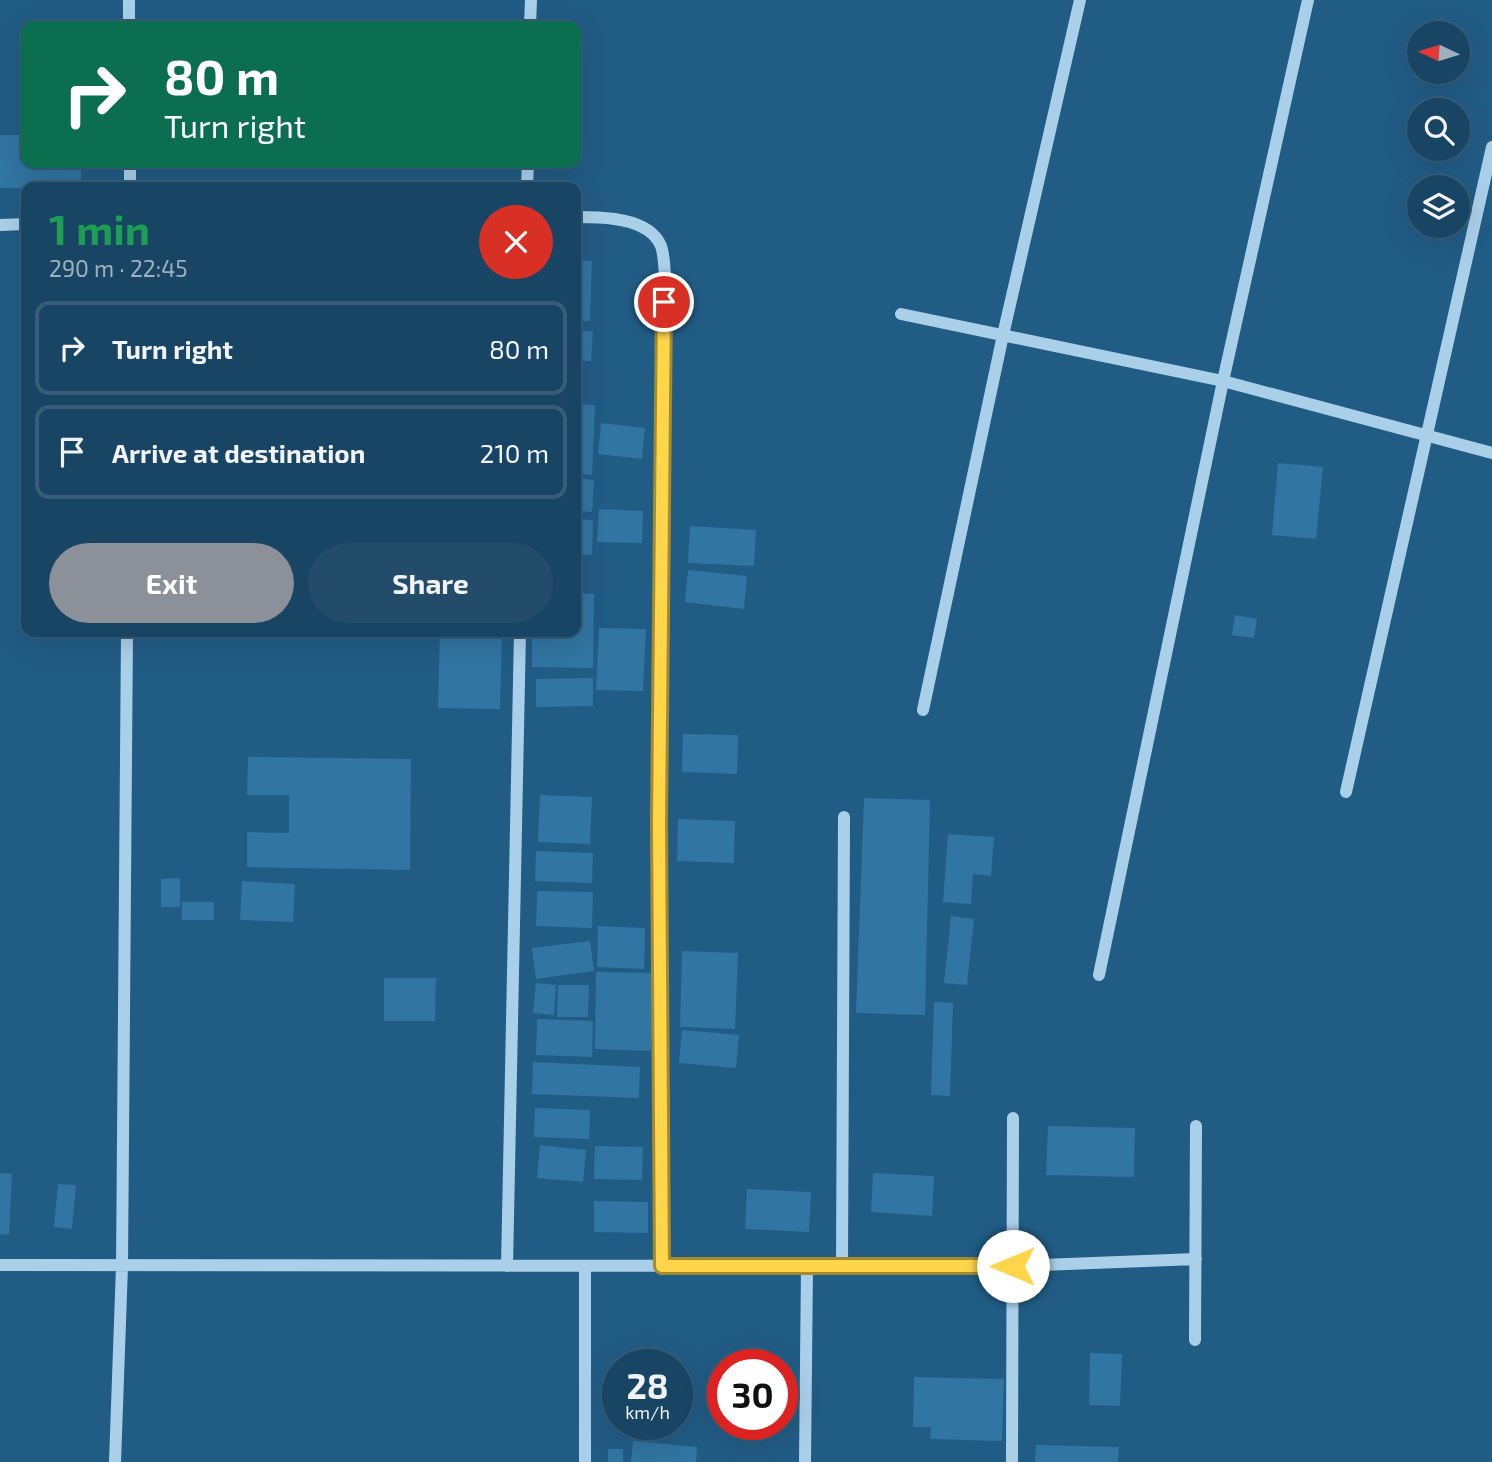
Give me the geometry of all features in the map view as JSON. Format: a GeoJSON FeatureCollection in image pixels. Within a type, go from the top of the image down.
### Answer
{"type":"FeatureCollection","features":[{"type":"Feature","properties":{"kind":"street"},"geometry":{"type":"LineString","coordinates":[[129,0],[129,21]]}},
{"type":"Feature","properties":{"kind":"street"},"geometry":{"type":"LineString","coordinates":[[530,21],[531,0]]}},
{"type":"Feature","properties":{"kind":"street"},"geometry":{"type":"LineString","coordinates":[[923,710],[1003,335],[1080,0]]}},
{"type":"Feature","properties":{"kind":"street"},"geometry":{"type":"LineString","coordinates":[[1098,975],[1223,381],[1308,0]]}},
{"type":"Feature","properties":{"kind":"street"},"geometry":{"type":"LineString","coordinates":[[1346,792],[1492,147]]}},
{"type":"Feature","properties":{"kind":"street"},"geometry":{"type":"LineString","coordinates":[[581,217],[627,221],[645,229],[661,246],[665,274],[659,809],[662,1266]]}},
{"type":"Feature","properties":{"kind":"street"},"geometry":{"type":"LineString","coordinates":[[0,225],[21,224]]}},
{"type":"Feature","properties":{"kind":"street"},"geometry":{"type":"LineString","coordinates":[[901,314],[1223,381],[1492,453]]}},
{"type":"Feature","properties":{"kind":"street"},"geometry":{"type":"LineString","coordinates":[[115,1462],[122,1266],[127,637]]}},
{"type":"Feature","properties":{"kind":"street"},"geometry":{"type":"LineString","coordinates":[[506,1266],[520,637]]}},
{"type":"Feature","properties":{"kind":"street"},"geometry":{"type":"LineString","coordinates":[[842,1265],[844,817]]}},
{"type":"Feature","properties":{"kind":"street"},"geometry":{"type":"LineString","coordinates":[[1012,1462],[1013,1118]]}},
{"type":"Feature","properties":{"kind":"street"},"geometry":{"type":"LineString","coordinates":[[1195,1340],[1196,1126]]}},
{"type":"Feature","properties":{"kind":"street"},"geometry":{"type":"LineString","coordinates":[[0,1265],[1013,1266],[1196,1259]]}},
{"type":"Feature","properties":{"kind":"street"},"geometry":{"type":"LineString","coordinates":[[586,1266],[586,1462]]}},
{"type":"Feature","properties":{"kind":"street"},"geometry":{"type":"LineString","coordinates":[[805,1462],[807,1266]]}},
{"type":"Feature","properties":{"kind":"building"},"geometry":{"type":"Polygon","coordinates":[[[0,135],[21,135],[21,168],[81,168],[81,182],[21,182],[21,188],[0,188],[0,135]]]}},
{"type":"Feature","properties":{"kind":"building"},"geometry":{"type":"Polygon","coordinates":[[[581,260],[592,261],[590,321],[581,321],[581,260]]]}},
{"type":"Feature","properties":{"kind":"building"},"geometry":{"type":"Polygon","coordinates":[[[581,331],[593,331],[591,361],[581,361],[581,331]]]}},
{"type":"Feature","properties":{"kind":"building"},"geometry":{"type":"Polygon","coordinates":[[[581,404],[595,405],[592,475],[581,474],[581,404]]]}},
{"type":"Feature","properties":{"kind":"building"},"geometry":{"type":"Polygon","coordinates":[[[601,423],[645,428],[642,459],[598,454],[601,423]]]}},
{"type":"Feature","properties":{"kind":"building"},"geometry":{"type":"Polygon","coordinates":[[[1278,463],[1323,467],[1316,539],[1272,535],[1278,463]]]}},
{"type":"Feature","properties":{"kind":"building"},"geometry":{"type":"Polygon","coordinates":[[[581,479],[594,480],[592,512],[581,511],[581,479]]]}},
{"type":"Feature","properties":{"kind":"building"},"geometry":{"type":"Polygon","coordinates":[[[599,509],[643,511],[642,543],[597,542],[599,509]]]}},
{"type":"Feature","properties":{"kind":"building"},"geometry":{"type":"Polygon","coordinates":[[[581,519],[593,520],[592,555],[581,554],[581,519]]]}},
{"type":"Feature","properties":{"kind":"building"},"geometry":{"type":"Polygon","coordinates":[[[690,526],[756,530],[754,566],[688,563],[690,526]]]}},
{"type":"Feature","properties":{"kind":"building"},"geometry":{"type":"Polygon","coordinates":[[[688,570],[747,576],[744,609],[685,602],[688,570]]]}},
{"type":"Feature","properties":{"kind":"building"},"geometry":{"type":"Polygon","coordinates":[[[581,593],[594,594],[593,668],[532,667],[532,637],[581,637],[581,593]]]}},
{"type":"Feature","properties":{"kind":"building"},"geometry":{"type":"Polygon","coordinates":[[[1235,615],[1257,619],[1254,638],[1232,635],[1235,615]]]}},
{"type":"Feature","properties":{"kind":"building"},"geometry":{"type":"Polygon","coordinates":[[[599,628],[646,629],[643,691],[596,690],[599,628]]]}},
{"type":"Feature","properties":{"kind":"building"},"geometry":{"type":"Polygon","coordinates":[[[440,637],[502,637],[500,709],[438,708],[440,637]]]}},
{"type":"Feature","properties":{"kind":"building"},"geometry":{"type":"Polygon","coordinates":[[[593,678],[593,706],[536,707],[536,679],[593,678]]]}},
{"type":"Feature","properties":{"kind":"building"},"geometry":{"type":"Polygon","coordinates":[[[683,734],[738,735],[737,774],[682,772],[683,734]]]}},
{"type":"Feature","properties":{"kind":"building"},"geometry":{"type":"Polygon","coordinates":[[[248,757],[411,759],[410,870],[247,867],[247,832],[289,833],[289,795],[247,795],[248,757]]]}},
{"type":"Feature","properties":{"kind":"building"},"geometry":{"type":"Polygon","coordinates":[[[540,795],[592,797],[590,844],[538,842],[540,795]]]}},
{"type":"Feature","properties":{"kind":"building"},"geometry":{"type":"Polygon","coordinates":[[[864,798],[930,800],[925,1015],[856,1013],[864,798]]]}},
{"type":"Feature","properties":{"kind":"building"},"geometry":{"type":"Polygon","coordinates":[[[678,819],[735,821],[734,863],[677,861],[678,819]]]}},
{"type":"Feature","properties":{"kind":"building"},"geometry":{"type":"Polygon","coordinates":[[[948,834],[994,837],[991,876],[973,874],[971,904],[943,902],[948,834]]]}},
{"type":"Feature","properties":{"kind":"building"},"geometry":{"type":"Polygon","coordinates":[[[536,851],[593,853],[592,883],[535,881],[536,851]]]}},
{"type":"Feature","properties":{"kind":"building"},"geometry":{"type":"Polygon","coordinates":[[[180,878],[180,907],[161,907],[161,879],[180,878]]]}},
{"type":"Feature","properties":{"kind":"building"},"geometry":{"type":"Polygon","coordinates":[[[242,881],[295,884],[293,922],[240,920],[242,881]]]}},
{"type":"Feature","properties":{"kind":"building"},"geometry":{"type":"Polygon","coordinates":[[[537,891],[593,892],[592,928],[536,926],[537,891]]]}},
{"type":"Feature","properties":{"kind":"building"},"geometry":{"type":"Polygon","coordinates":[[[182,902],[214,902],[214,920],[182,920],[182,902]]]}},
{"type":"Feature","properties":{"kind":"building"},"geometry":{"type":"Polygon","coordinates":[[[951,916],[974,919],[967,985],[944,983],[951,916]]]}},
{"type":"Feature","properties":{"kind":"building"},"geometry":{"type":"Polygon","coordinates":[[[598,926],[645,928],[644,969],[597,967],[598,926]]]}},
{"type":"Feature","properties":{"kind":"building"},"geometry":{"type":"Polygon","coordinates":[[[590,941],[594,971],[536,979],[532,948],[590,941]]]}},
{"type":"Feature","properties":{"kind":"building"},"geometry":{"type":"Polygon","coordinates":[[[682,951],[738,953],[735,1029],[680,1027],[682,951]]]}},
{"type":"Feature","properties":{"kind":"building"},"geometry":{"type":"Polygon","coordinates":[[[596,972],[653,973],[651,1051],[595,1049],[596,972]]]}},
{"type":"Feature","properties":{"kind":"building"},"geometry":{"type":"Polygon","coordinates":[[[384,978],[436,978],[435,1021],[384,1021],[384,978]]]}},
{"type":"Feature","properties":{"kind":"building"},"geometry":{"type":"Polygon","coordinates":[[[536,983],[556,985],[554,1015],[533,1013],[536,983]]]}},
{"type":"Feature","properties":{"kind":"building"},"geometry":{"type":"Polygon","coordinates":[[[558,985],[589,985],[588,1017],[557,1017],[558,985]]]}},
{"type":"Feature","properties":{"kind":"building"},"geometry":{"type":"Polygon","coordinates":[[[934,1002],[953,1003],[950,1096],[931,1095],[934,1002]]]}},
{"type":"Feature","properties":{"kind":"building"},"geometry":{"type":"Polygon","coordinates":[[[537,1019],[593,1021],[592,1057],[536,1055],[537,1019]]]}},
{"type":"Feature","properties":{"kind":"building"},"geometry":{"type":"Polygon","coordinates":[[[682,1030],[739,1035],[736,1068],[679,1063],[682,1030]]]}},
{"type":"Feature","properties":{"kind":"building"},"geometry":{"type":"Polygon","coordinates":[[[533,1062],[640,1067],[639,1098],[532,1094],[533,1062]]]}},
{"type":"Feature","properties":{"kind":"building"},"geometry":{"type":"Polygon","coordinates":[[[535,1108],[590,1110],[589,1139],[534,1137],[535,1108]]]}},
{"type":"Feature","properties":{"kind":"building"},"geometry":{"type":"Polygon","coordinates":[[[1048,1126],[1135,1128],[1134,1177],[1046,1175],[1048,1126]]]}},
{"type":"Feature","properties":{"kind":"building"},"geometry":{"type":"Polygon","coordinates":[[[540,1145],[586,1150],[583,1182],[537,1178],[540,1145]]]}},
{"type":"Feature","properties":{"kind":"building"},"geometry":{"type":"Polygon","coordinates":[[[595,1146],[643,1147],[642,1180],[594,1179],[595,1146]]]}},
{"type":"Feature","properties":{"kind":"building"},"geometry":{"type":"Polygon","coordinates":[[[0,1173],[12,1174],[9,1235],[0,1234],[0,1173]]]}},
{"type":"Feature","properties":{"kind":"building"},"geometry":{"type":"Polygon","coordinates":[[[873,1173],[934,1176],[932,1216],[871,1212],[873,1173]]]}},
{"type":"Feature","properties":{"kind":"building"},"geometry":{"type":"Polygon","coordinates":[[[58,1184],[76,1185],[72,1229],[54,1227],[58,1184]]]}},
{"type":"Feature","properties":{"kind":"building"},"geometry":{"type":"Polygon","coordinates":[[[747,1189],[811,1192],[809,1232],[745,1229],[747,1189]]]}},
{"type":"Feature","properties":{"kind":"building"},"geometry":{"type":"Polygon","coordinates":[[[594,1201],[648,1202],[648,1233],[594,1232],[594,1201]]]}},
{"type":"Feature","properties":{"kind":"building"},"geometry":{"type":"Polygon","coordinates":[[[1090,1353],[1122,1354],[1120,1406],[1089,1405],[1090,1353]]]}},
{"type":"Feature","properties":{"kind":"building"},"geometry":{"type":"Polygon","coordinates":[[[914,1377],[1004,1379],[1002,1441],[930,1439],[931,1427],[913,1427],[914,1377]]]}},
{"type":"Feature","properties":{"kind":"building"},"geometry":{"type":"Polygon","coordinates":[[[633,1441],[697,1447],[696,1462],[631,1462],[633,1441]]]}},
{"type":"Feature","properties":{"kind":"building"},"geometry":{"type":"Polygon","coordinates":[[[1036,1445],[1119,1447],[1118,1462],[1035,1462],[1036,1445]]]}},
{"type":"Feature","properties":{"kind":"building"},"geometry":{"type":"Polygon","coordinates":[[[608,1449],[623,1449],[623,1462],[608,1462],[608,1449]]]}},
{"type":"Feature","properties":{"kind":"route"},"geometry":{"type":"LineString","coordinates":[[664,302],[659,823],[662,1266],[1013,1266]]}}]}
